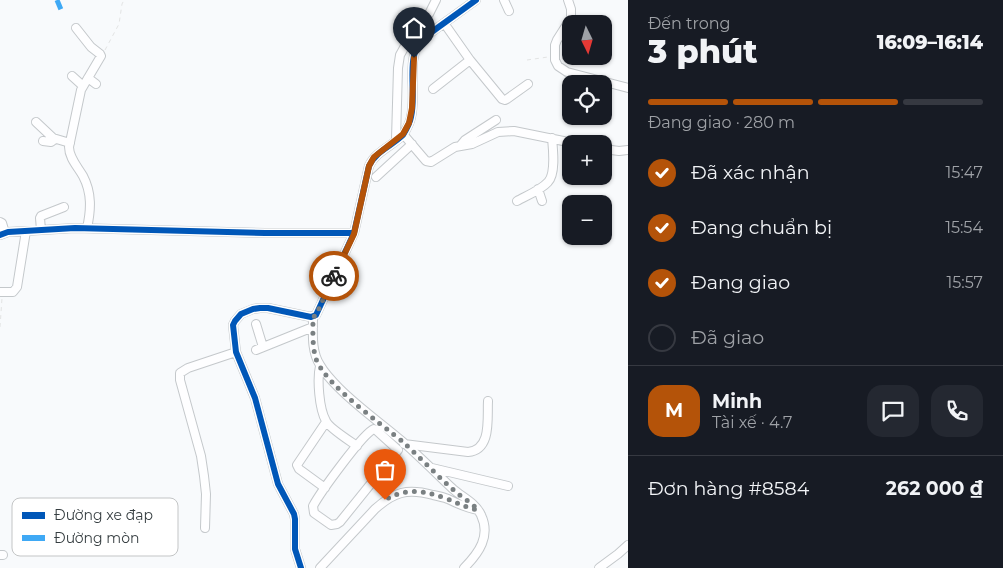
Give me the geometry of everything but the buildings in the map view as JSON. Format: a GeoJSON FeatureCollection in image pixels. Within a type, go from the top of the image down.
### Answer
{"type":"FeatureCollection","features":[{"type":"Feature","properties":{"kind":"street"},"geometry":{"type":"LineString","coordinates":[[399,137],[398,68],[400,55],[410,37],[429,14],[436,0]]}},
{"type":"Feature","properties":{"kind":"street"},"geometry":{"type":"LineString","coordinates":[[464,568],[475,557],[484,538],[485,529],[478,510],[404,443],[350,399],[330,379],[316,358],[313,317],[316,315],[354,234],[369,166],[374,157],[399,137],[409,123],[412,108],[415,49],[422,39],[476,0]]}},
{"type":"Feature","properties":{"kind":"street"},"geometry":{"type":"LineString","coordinates":[[504,0],[509,12]]}},
{"type":"Feature","properties":{"kind":"street"},"geometry":{"type":"LineString","coordinates":[[568,0],[571,18],[555,45],[554,60],[558,66],[564,70],[628,88]]}},
{"type":"Feature","properties":{"kind":"street"},"geometry":{"type":"LineString","coordinates":[[444,23],[499,97],[504,100],[507,99],[528,84]]}},
{"type":"Feature","properties":{"kind":"street"},"geometry":{"type":"LineString","coordinates":[[76,28],[101,56],[100,61],[83,86],[70,142],[70,154],[88,189],[90,211],[87,228]]}},
{"type":"Feature","properties":{"kind":"street"},"geometry":{"type":"LineString","coordinates":[[433,89],[470,60]]}},
{"type":"Feature","properties":{"kind":"street"},"geometry":{"type":"LineString","coordinates":[[72,76],[83,86]]}},
{"type":"Feature","properties":{"kind":"street"},"geometry":{"type":"LineString","coordinates":[[88,78],[96,84]]}},
{"type":"Feature","properties":{"kind":"street"},"geometry":{"type":"LineString","coordinates":[[460,146],[465,140],[496,120]]}},
{"type":"Feature","properties":{"kind":"street"},"geometry":{"type":"LineString","coordinates":[[36,122],[55,139],[70,142]]}},
{"type":"Feature","properties":{"kind":"street"},"geometry":{"type":"LineString","coordinates":[[399,137],[412,144],[429,162],[434,161],[452,149],[472,144],[498,132],[512,131],[562,140]]}},
{"type":"Feature","properties":{"kind":"street"},"geometry":{"type":"LineString","coordinates":[[516,201],[538,189],[548,182],[552,176],[552,138]]}},
{"type":"Feature","properties":{"kind":"street"},"geometry":{"type":"LineString","coordinates":[[43,141],[51,142],[55,139]]}},
{"type":"Feature","properties":{"kind":"street"},"geometry":{"type":"LineString","coordinates":[[376,177],[412,144]]}},
{"type":"Feature","properties":{"kind":"street"},"geometry":{"type":"LineString","coordinates":[[612,150],[628,150]]}},
{"type":"Feature","properties":{"kind":"street"},"geometry":{"type":"LineString","coordinates":[[538,189],[542,202]]}},
{"type":"Feature","properties":{"kind":"street"},"geometry":{"type":"LineString","coordinates":[[41,230],[40,217],[64,207]]}},
{"type":"Feature","properties":{"kind":"street"},"geometry":{"type":"LineString","coordinates":[[0,222],[2,223],[2,234],[87,228],[354,234]]}},
{"type":"Feature","properties":{"kind":"street"},"geometry":{"type":"LineString","coordinates":[[1,292],[13,292],[17,287],[26,231]]}},
{"type":"Feature","properties":{"kind":"street"},"geometry":{"type":"LineString","coordinates":[[301,568],[295,549],[294,514],[279,488],[255,398],[236,352],[233,325],[238,318],[253,309],[268,308],[313,317]]}},
{"type":"Feature","properties":{"kind":"street"},"geometry":{"type":"LineString","coordinates":[[256,324],[260,349],[313,327]]}},
{"type":"Feature","properties":{"kind":"street"},"geometry":{"type":"LineString","coordinates":[[204,528],[206,494],[201,456],[181,388],[180,376],[188,368],[236,352]]}},
{"type":"Feature","properties":{"kind":"street"},"geometry":{"type":"LineString","coordinates":[[320,366],[318,374],[320,400],[326,422],[357,446]]}},
{"type":"Feature","properties":{"kind":"street"},"geometry":{"type":"LineString","coordinates":[[404,443],[468,452],[477,449],[484,443],[486,436],[488,401]]}},
{"type":"Feature","properties":{"kind":"street"},"geometry":{"type":"LineString","coordinates":[[325,488],[296,465],[326,422]]}},
{"type":"Feature","properties":{"kind":"street"},"geometry":{"type":"LineString","coordinates":[[398,450],[376,430],[368,432],[313,504],[312,510],[314,513],[331,525],[340,522],[404,443]]}},
{"type":"Feature","properties":{"kind":"street"},"geometry":{"type":"LineString","coordinates":[[430,468],[508,486]]}},
{"type":"Feature","properties":{"kind":"street"},"geometry":{"type":"LineString","coordinates":[[320,568],[385,500],[394,495],[407,491],[426,493],[445,498],[466,508],[478,510]]}},
{"type":"Feature","properties":{"kind":"street"},"geometry":{"type":"LineString","coordinates":[[599,568],[628,544]]}},
{"type":"Feature","properties":{"kind":"path"},"geometry":{"type":"LineString","coordinates":[[101,56],[119,24],[124,0]]}},
{"type":"Feature","properties":{"kind":"path"},"geometry":{"type":"LineString","coordinates":[[527,60],[554,56]]}},
{"type":"Feature","properties":{"kind":"path"},"geometry":{"type":"LineString","coordinates":[[0,328],[1,292]]}},
{"type":"Feature","properties":{"kind":"marked path"},"geometry":{"type":"LineString","coordinates":[[57,0],[62,12]]}},
{"type":"Feature","properties":{"kind":"cycle path"},"geometry":{"type":"LineString","coordinates":[[301,568],[295,549],[294,514],[278,484],[255,398],[236,352],[233,325],[241,314],[260,308],[311,317],[316,315],[354,233],[369,166],[380,152],[403,135],[410,122],[413,66],[417,47],[422,39],[476,0]]}},
{"type":"Feature","properties":{"kind":"cycle path"},"geometry":{"type":"LineString","coordinates":[[0,235],[8,232],[75,228],[265,233],[354,233]]}},
{"type":"Feature","properties":{"kind":"way so far"},"geometry":{"type":"LineString","coordinates":[[334,276],[316,315],[313,317],[313,341],[316,358],[320,366],[350,399],[404,443],[478,510],[466,508],[445,498],[416,491],[407,491],[385,500]]}},
{"type":"Feature","properties":{"kind":"route"},"geometry":{"type":"LineString","coordinates":[[334,276],[354,234],[371,161],[403,134],[409,123],[412,108],[414,58]]}}]}
